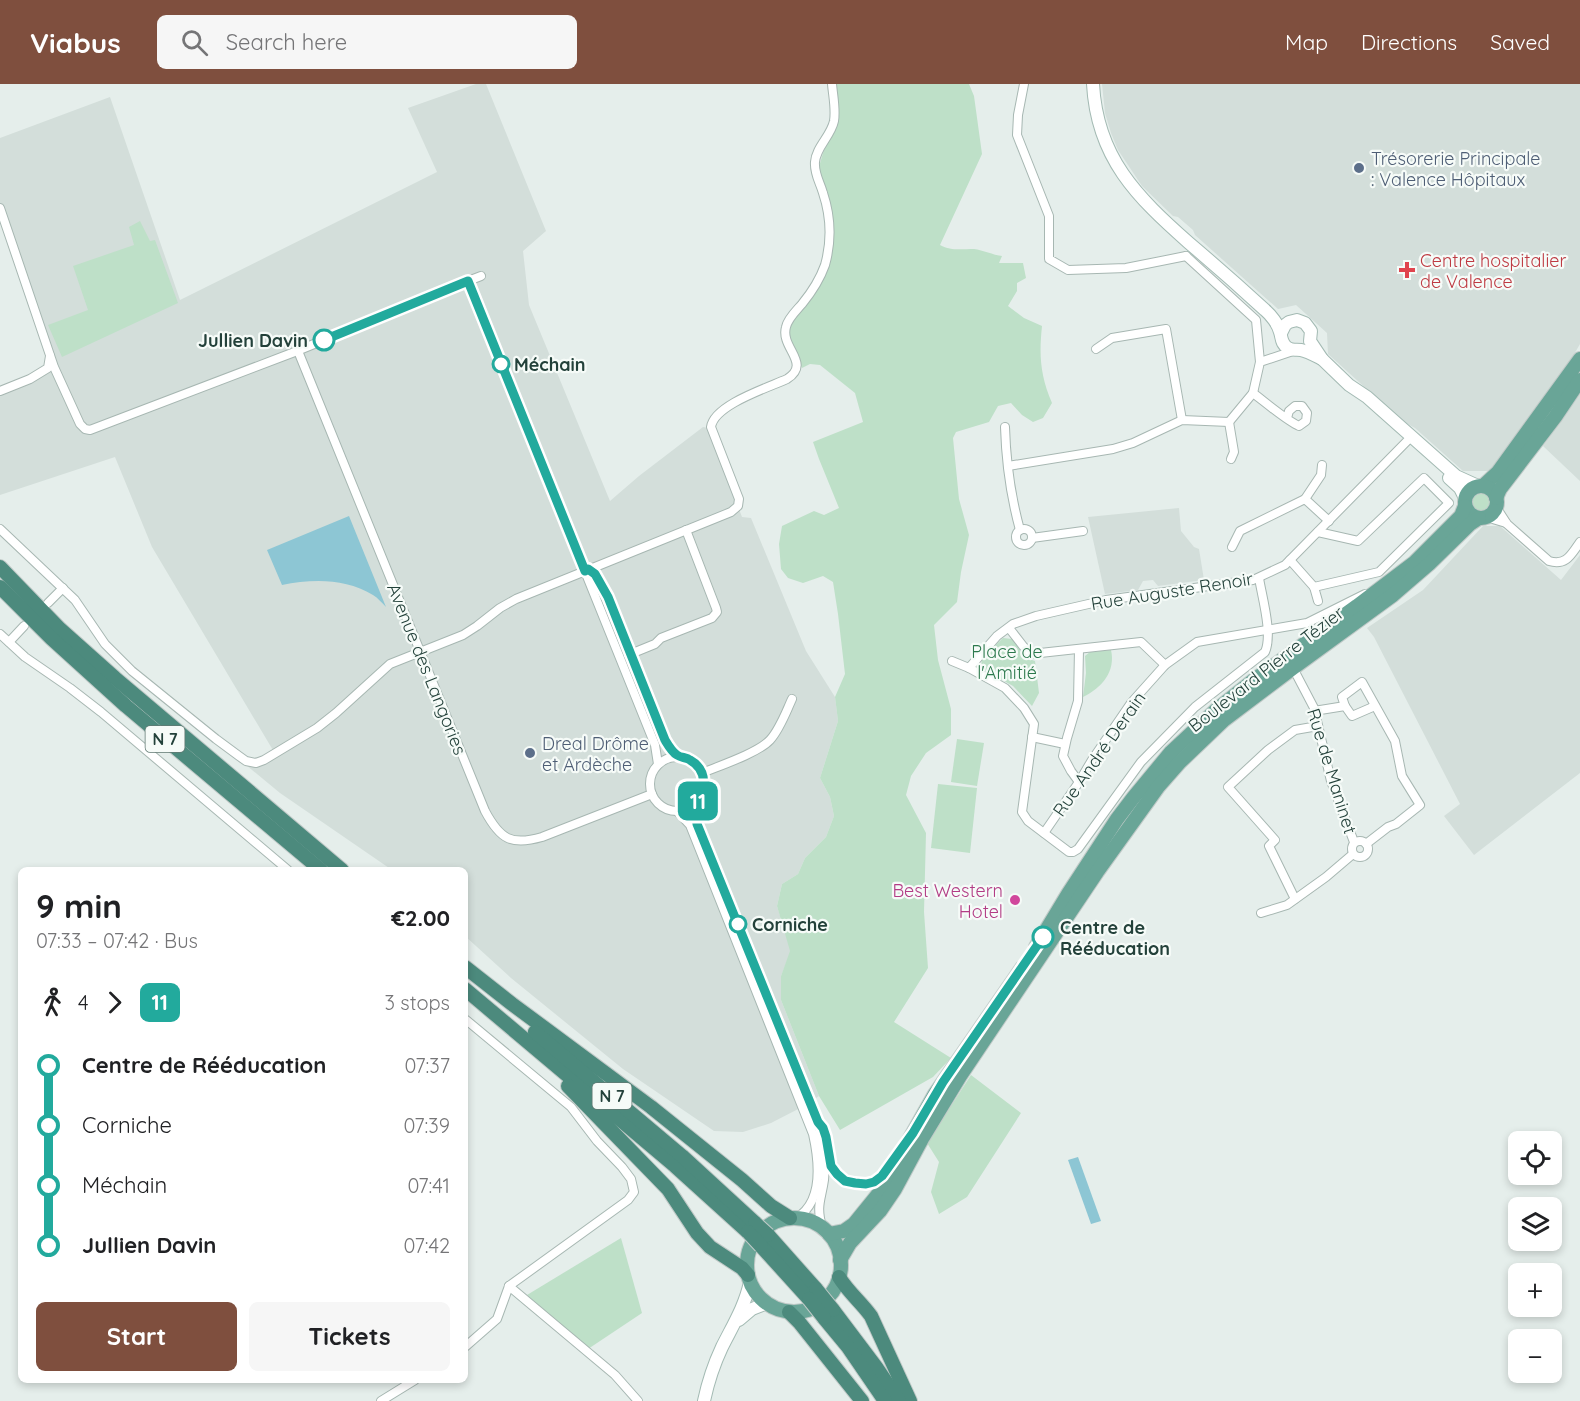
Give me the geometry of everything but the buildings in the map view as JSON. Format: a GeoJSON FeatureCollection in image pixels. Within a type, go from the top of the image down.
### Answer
{"type":"FeatureCollection","features":[{"type":"Feature","properties":{"kind":"highway","name":"N 7"},"geometry":{"type":"LineString","coordinates":[[0,567],[54,623],[115,678],[338,867]]}},
{"type":"Feature","properties":{"kind":"highway","name":"N 7"},"geometry":{"type":"LineString","coordinates":[[0,587],[51,638],[126,706],[317,867]]}},
{"type":"Feature","properties":{"kind":"highway"},"geometry":{"type":"LineString","coordinates":[[468,970],[651,1107],[771,1206],[793,1218]]}},
{"type":"Feature","properties":{"kind":"highway","name":"N 7"},"geometry":{"type":"LineString","coordinates":[[468,976],[682,1156],[765,1241],[812,1294],[876,1367],[899,1401]]}},
{"type":"Feature","properties":{"kind":"highway","name":"N 7"},"geometry":{"type":"LineString","coordinates":[[468,991],[682,1172],[752,1228]]}},
{"type":"Feature","properties":{"kind":"highway"},"geometry":{"type":"LineString","coordinates":[[494,1013],[668,1189],[702,1239],[734,1258],[748,1275]]}},
{"type":"Feature","properties":{"kind":"highway"},"geometry":{"type":"LineString","coordinates":[[839,1277],[871,1316],[910,1401]]}},
{"type":"Feature","properties":{"kind":"highway"},"geometry":{"type":"LineString","coordinates":[[789,1312],[862,1401]]}},
{"type":"Feature","properties":{"kind":"highway","name":"N 7"},"geometry":{"type":"LineString","coordinates":[[829,1314],[885,1401]]}},
{"type":"Feature","properties":{"kind":"main road"},"geometry":{"type":"LineString","coordinates":[[1093,84],[1095,107],[1101,132],[1121,172],[1140,197],[1268,312],[1289,322]]}},
{"type":"Feature","properties":{"kind":"main road"},"geometry":{"type":"LineString","coordinates":[[1268,312],[1289,349],[1322,360]]}},
{"type":"Feature","properties":{"kind":"main road"},"geometry":{"type":"LineString","coordinates":[[1282,338],[1285,325],[1289,322],[1297,320],[1305,323],[1311,331],[1311,341],[1322,360],[1367,397],[1460,488],[1468,512],[1473,516],[1489,510],[1491,490],[1456,476],[1410,439]]}},
{"type":"Feature","properties":{"kind":"main road"},"geometry":{"type":"LineString","coordinates":[[1297,350],[1305,348],[1311,341]]}},
{"type":"Feature","properties":{"kind":"main road"},"geometry":{"type":"LineString","coordinates":[[1465,502],[1468,493],[1498,472],[1580,359]]}},
{"type":"Feature","properties":{"kind":"main road","name":"Boulevard Pierre Tézier"},"geometry":{"type":"LineString","coordinates":[[840,1260],[850,1243],[880,1211],[895,1189],[955,1084],[1097,872],[1158,787],[1180,762],[1224,720],[1394,596],[1470,524],[1489,510],[1500,489],[1580,381]]}},
{"type":"Feature","properties":{"kind":"main road","name":"Boulevard Pierre Tézier"},"geometry":{"type":"LineString","coordinates":[[826,1231],[840,1233],[849,1229],[887,1182],[935,1094],[1043,936],[1070,890],[1132,798],[1171,752],[1246,686],[1415,562],[1461,516],[1465,502]]}},
{"type":"Feature","properties":{"kind":"main road"},"geometry":{"type":"LineString","coordinates":[[704,1401],[715,1363],[748,1294],[748,1275],[750,1248],[758,1235],[772,1223],[793,1218],[810,1221],[826,1231],[838,1249],[839,1277],[824,1302],[811,1309],[789,1312],[774,1307],[757,1294],[748,1275]]}},
{"type":"Feature","properties":{"kind":"main road"},"geometry":{"type":"LineString","coordinates":[[735,1323],[752,1309],[767,1303]]}},
{"type":"Feature","properties":{"kind":"street"},"geometry":{"type":"LineString","coordinates":[[0,529],[75,600],[105,644],[132,671],[216,739],[246,761],[256,763],[291,744],[336,713],[390,664],[463,635],[516,599],[735,510],[739,503],[736,489],[711,427],[712,420],[727,406],[787,379],[794,374],[797,368],[796,358],[786,340],[786,327],[818,281],[824,268],[830,240],[828,214],[823,192],[816,176],[815,165],[816,155],[834,122],[832,84]]}},
{"type":"Feature","properties":{"kind":"street"},"geometry":{"type":"LineString","coordinates":[[1024,84],[1017,135],[1049,216],[1049,259],[1068,270],[1126,268],[1186,256]]}},
{"type":"Feature","properties":{"kind":"street"},"geometry":{"type":"LineString","coordinates":[[0,208],[54,367],[80,424],[90,430],[298,351],[481,276]]}},
{"type":"Feature","properties":{"kind":"street"},"geometry":{"type":"LineString","coordinates":[[1186,256],[1187,241]]}},
{"type":"Feature","properties":{"kind":"street"},"geometry":{"type":"LineString","coordinates":[[1186,256],[1256,320],[1260,362],[1252,393],[1230,423],[1234,452],[1231,459]]}},
{"type":"Feature","properties":{"kind":"street"},"geometry":{"type":"LineString","coordinates":[[468,281],[655,744],[658,764]]}},
{"type":"Feature","properties":{"kind":"street"},"geometry":{"type":"LineString","coordinates":[[1096,349],[1112,338],[1166,329],[1182,420]]}},
{"type":"Feature","properties":{"kind":"street"},"geometry":{"type":"LineString","coordinates":[[1270,359],[1278,352],[1282,338]]}},
{"type":"Feature","properties":{"kind":"street"},"geometry":{"type":"LineString","coordinates":[[1260,362],[1297,350]]}},
{"type":"Feature","properties":{"kind":"street","name":"Avenue des Langories"},"geometry":{"type":"LineString","coordinates":[[298,351],[492,826],[503,836],[516,842],[530,841],[652,794]]}},
{"type":"Feature","properties":{"kind":"street"},"geometry":{"type":"LineString","coordinates":[[0,391],[30,379],[48,368],[51,354]]}},
{"type":"Feature","properties":{"kind":"street"},"geometry":{"type":"LineString","coordinates":[[1252,393],[1287,418]]}},
{"type":"Feature","properties":{"kind":"street"},"geometry":{"type":"LineString","coordinates":[[1008,466],[1113,449],[1133,443],[1182,420],[1230,423]]}},
{"type":"Feature","properties":{"kind":"street"},"geometry":{"type":"LineString","coordinates":[[1005,427],[1005,452],[1020,530],[1026,529],[1032,538],[1083,531]]}},
{"type":"Feature","properties":{"kind":"street","name":"Rue Auguste Renoir"},"geometry":{"type":"LineString","coordinates":[[969,668],[997,636],[1013,624],[1036,616],[1106,600],[1259,578],[1285,565],[1410,439]]}},
{"type":"Feature","properties":{"kind":"street"},"geometry":{"type":"LineString","coordinates":[[1232,547],[1240,531],[1305,499],[1321,476],[1322,465]]}},
{"type":"Feature","properties":{"kind":"street"},"geometry":{"type":"LineString","coordinates":[[1314,587],[1378,572],[1449,503],[1424,478],[1358,541],[1318,532]]}},
{"type":"Feature","properties":{"kind":"street"},"geometry":{"type":"LineString","coordinates":[[1305,499],[1329,521]]}},
{"type":"Feature","properties":{"kind":"street"},"geometry":{"type":"LineString","coordinates":[[1489,510],[1544,557],[1557,563],[1566,560],[1580,542]]}},
{"type":"Feature","properties":{"kind":"street"},"geometry":{"type":"LineString","coordinates":[[1489,510],[1507,524]]}},
{"type":"Feature","properties":{"kind":"street"},"geometry":{"type":"LineString","coordinates":[[620,658],[655,644],[661,638],[712,618],[717,612],[686,530]]}},
{"type":"Feature","properties":{"kind":"street"},"geometry":{"type":"LineString","coordinates":[[1290,560],[1314,587],[1318,602]]}},
{"type":"Feature","properties":{"kind":"street"},"geometry":{"type":"LineString","coordinates":[[586,570],[595,574],[608,597],[665,740],[678,756]]}},
{"type":"Feature","properties":{"kind":"street"},"geometry":{"type":"LineString","coordinates":[[952,661],[1005,688],[1024,708],[1034,724],[1022,812],[1028,821],[1069,852],[1078,849],[1141,762],[1195,707],[1265,652],[1268,644],[1268,630],[1259,578]]}},
{"type":"Feature","properties":{"kind":"street","name":"Rue André Derain"},"geometry":{"type":"LineString","coordinates":[[1044,833],[1131,703],[1165,665],[1197,642],[1306,623],[1385,586]]}},
{"type":"Feature","properties":{"kind":"street"},"geometry":{"type":"LineString","coordinates":[[48,603],[63,588]]}},
{"type":"Feature","properties":{"kind":"street"},"geometry":{"type":"LineString","coordinates":[[9,642],[24,626]]}},
{"type":"Feature","properties":{"kind":"street"},"geometry":{"type":"LineString","coordinates":[[1008,628],[1031,654],[1140,642],[1165,665]]}},
{"type":"Feature","properties":{"kind":"street"},"geometry":{"type":"LineString","coordinates":[[0,634],[25,657],[101,712],[284,867]]}},
{"type":"Feature","properties":{"kind":"street"},"geometry":{"type":"LineString","coordinates":[[1079,649],[1078,700],[1063,756],[1079,782]]}},
{"type":"Feature","properties":{"kind":"street","name":"Rue de Maninet"},"geometry":{"type":"LineString","coordinates":[[1293,668],[1314,711],[1331,781],[1354,842]]}},
{"type":"Feature","properties":{"kind":"street"},"geometry":{"type":"LineString","coordinates":[[1366,844],[1420,805],[1402,776],[1395,741],[1362,682],[1342,697],[1352,716],[1375,706]]}},
{"type":"Feature","properties":{"kind":"street"},"geometry":{"type":"LineString","coordinates":[[702,773],[755,751],[767,743],[777,731],[792,699]]}},
{"type":"Feature","properties":{"kind":"street"},"geometry":{"type":"LineString","coordinates":[[1314,711],[1346,706]]}},
{"type":"Feature","properties":{"kind":"street"},"geometry":{"type":"LineString","coordinates":[[1295,899],[1269,846],[1275,840],[1228,787],[1268,750],[1296,730],[1318,726]]}},
{"type":"Feature","properties":{"kind":"street"},"geometry":{"type":"LineString","coordinates":[[1032,737],[1065,744]]}},
{"type":"Feature","properties":{"kind":"street"},"geometry":{"type":"LineString","coordinates":[[676,811],[694,805],[704,790],[704,778],[695,763],[678,756],[658,764],[654,769],[650,781],[652,794],[662,806],[676,811],[690,825],[813,1134],[819,1173],[810,1204],[803,1214],[793,1218]]}},
{"type":"Feature","properties":{"kind":"street"},"geometry":{"type":"LineString","coordinates":[[694,805],[697,824],[818,1122],[824,1155],[824,1179],[818,1210],[826,1231]]}},
{"type":"Feature","properties":{"kind":"street"},"geometry":{"type":"LineString","coordinates":[[1361,840],[1366,844],[1368,850],[1365,855],[1359,857],[1353,854],[1351,848],[1354,842],[1361,840]]}},
{"type":"Feature","properties":{"kind":"street"},"geometry":{"type":"LineString","coordinates":[[1261,914],[1287,905],[1353,854]]}},
{"type":"Feature","properties":{"kind":"street"},"geometry":{"type":"LineString","coordinates":[[468,1022],[571,1107],[631,1179],[634,1192],[628,1200],[509,1286],[497,1319],[468,1344]]}},
{"type":"Feature","properties":{"kind":"street"},"geometry":{"type":"LineString","coordinates":[[818,1122],[826,1137],[831,1166],[845,1181],[855,1183],[874,1182],[882,1176],[913,1133]]}},
{"type":"Feature","properties":{"kind":"street"},"geometry":{"type":"LineString","coordinates":[[509,1286],[615,1375],[638,1401]]}},
{"type":"Feature","properties":{"kind":"street"},"geometry":{"type":"LineString","coordinates":[[381,1401],[410,1383]]}},
{"type":"Feature","properties":{"kind":"shaded area"},"geometry":{"type":"Polygon","coordinates":[[[476,84],[486,84],[546,231],[523,251],[529,305],[610,501],[703,427],[708,428],[742,517],[751,518],[806,651],[835,697],[838,721],[820,778],[830,797],[834,816],[826,837],[805,858],[798,874],[782,884],[777,906],[791,951],[781,976],[781,1000],[819,1096],[771,1123],[743,1132],[714,1131],[623,1069],[511,978],[468,939],[468,867],[388,867],[280,793],[246,765],[264,764],[277,757],[152,547],[115,457],[0,495],[0,388],[39,372],[45,364],[46,352],[0,222],[0,138],[110,97],[180,300],[437,172],[408,108],[476,84]]]}},
{"type":"Feature","properties":{"kind":"shaded area","name":"Centre hospitalier de Valence"},"geometry":{"type":"Polygon","coordinates":[[[1102,84],[1580,84],[1580,344],[1566,368],[1489,471],[1463,471],[1415,428],[1402,421],[1328,354],[1327,333],[1296,305],[1278,309],[1142,186],[1118,150],[1111,133],[1105,113],[1102,84]]]}},
{"type":"Feature","properties":{"kind":"shaded area"},"geometry":{"type":"Polygon","coordinates":[[[1580,394],[1580,481],[1543,446],[1580,394]]]}},
{"type":"Feature","properties":{"kind":"shaded area"},"geometry":{"type":"Polygon","coordinates":[[[1179,508],[1181,531],[1194,547],[1199,549],[1204,580],[1158,586],[1153,580],[1143,581],[1138,590],[1105,594],[1088,517],[1179,508]]]}},
{"type":"Feature","properties":{"kind":"shaded area"},"geometry":{"type":"Polygon","coordinates":[[[1483,526],[1500,526],[1561,580],[1580,555],[1580,773],[1474,855],[1444,816],[1460,804],[1374,637],[1367,628],[1423,590],[1483,526]]]}},
{"type":"Feature","properties":{"kind":"green space"},"geometry":{"type":"Polygon","coordinates":[[[835,84],[969,84],[974,96],[982,154],[940,245],[952,249],[974,249],[1002,256],[999,263],[1023,263],[1026,278],[1017,283],[1017,291],[1008,306],[1024,318],[1042,326],[1041,365],[1052,403],[1043,418],[1033,422],[1022,415],[1011,403],[998,406],[989,422],[956,432],[953,438],[959,499],[969,535],[957,602],[934,625],[938,660],[951,709],[951,735],[926,753],[911,776],[906,795],[926,833],[924,912],[928,968],[894,1022],[951,1058],[933,1077],[840,1130],[819,1096],[781,1000],[781,976],[790,951],[777,906],[782,884],[798,874],[805,858],[826,837],[834,816],[830,797],[820,778],[838,721],[835,697],[845,674],[833,582],[823,576],[803,583],[788,578],[781,569],[779,544],[782,526],[814,511],[824,515],[839,508],[813,442],[863,422],[855,393],[820,365],[810,364],[802,368],[788,336],[793,319],[832,250],[818,170],[833,131],[835,84]]]}},
{"type":"Feature","properties":{"kind":"green space"},"geometry":{"type":"Polygon","coordinates":[[[140,221],[150,241],[155,240],[178,303],[62,357],[48,325],[88,310],[73,266],[134,245],[129,227],[140,221]]]}},
{"type":"Feature","properties":{"kind":"green space"},"geometry":{"type":"Polygon","coordinates":[[[1481,492],[1488,495],[1491,502],[1488,509],[1481,512],[1474,509],[1471,502],[1474,495],[1481,492]]]}},
{"type":"Feature","properties":{"kind":"green space","name":"Place de l'Amitié"},"geometry":{"type":"Polygon","coordinates":[[[1003,638],[1012,639],[1029,659],[1035,661],[1039,693],[1032,706],[1013,686],[981,668],[982,658],[1003,638]]]}},
{"type":"Feature","properties":{"kind":"green space"},"geometry":{"type":"Polygon","coordinates":[[[1111,650],[1111,665],[1106,678],[1096,689],[1083,697],[1086,673],[1085,656],[1090,652],[1111,650]]]}},
{"type":"Feature","properties":{"kind":"green space"},"geometry":{"type":"Polygon","coordinates":[[[957,739],[984,743],[977,786],[951,782],[957,739]]]}},
{"type":"Feature","properties":{"kind":"green space"},"geometry":{"type":"Polygon","coordinates":[[[938,784],[977,788],[970,853],[931,848],[938,784]]]}},
{"type":"Feature","properties":{"kind":"green space"},"geometry":{"type":"Polygon","coordinates":[[[971,1075],[1021,1113],[967,1197],[939,1214],[931,1192],[939,1162],[927,1143],[971,1075]]]}},
{"type":"Feature","properties":{"kind":"green space"},"geometry":{"type":"Polygon","coordinates":[[[621,1238],[642,1313],[588,1349],[527,1295],[621,1238]]]}},
{"type":"Feature","properties":{"kind":"water"},"geometry":{"type":"Polygon","coordinates":[[[349,516],[386,607],[373,595],[351,585],[317,581],[282,585],[267,550],[349,516]]]}},
{"type":"Feature","properties":{"kind":"water"},"geometry":{"type":"Polygon","coordinates":[[[1078,1157],[1101,1221],[1091,1224],[1068,1160],[1078,1157]]]}},
{"type":"Feature","properties":{"kind":"bus line","name":"11"},"geometry":{"type":"LineString","coordinates":[[324,340],[468,281],[585,571],[588,569],[595,574],[608,597],[665,740],[678,756],[690,759],[702,773],[704,790],[699,801],[694,805],[697,824],[818,1122],[823,1128],[831,1166],[845,1181],[866,1184],[882,1176],[913,1133],[943,1082],[1043,937]]}},
{"type":"Feature","properties":{"kind":"place","name":"Trésorerie Principale : Valence Hôpitaux"},"geometry":{"type":"Point","coordinates":[1359,168]}},
{"type":"Feature","properties":{"kind":"place","name":"Centre hospitalier de Valence"},"geometry":{"type":"Point","coordinates":[1407,270]}},
{"type":"Feature","properties":{"kind":"place","name":"Jullien Davin"},"geometry":{"type":"Point","coordinates":[324,340]}},
{"type":"Feature","properties":{"kind":"place","name":"Méchain"},"geometry":{"type":"Point","coordinates":[501,364]}},
{"type":"Feature","properties":{"kind":"place","name":"Dreal Drôme et Ardèche"},"geometry":{"type":"Point","coordinates":[530,753]}},
{"type":"Feature","properties":{"kind":"place","name":"Best Western Hotel"},"geometry":{"type":"Point","coordinates":[1015,900]}},
{"type":"Feature","properties":{"kind":"place","name":"Corniche"},"geometry":{"type":"Point","coordinates":[738,924]}},
{"type":"Feature","properties":{"kind":"place","name":"Centre de Rééducation"},"geometry":{"type":"Point","coordinates":[1043,937]}}]}
